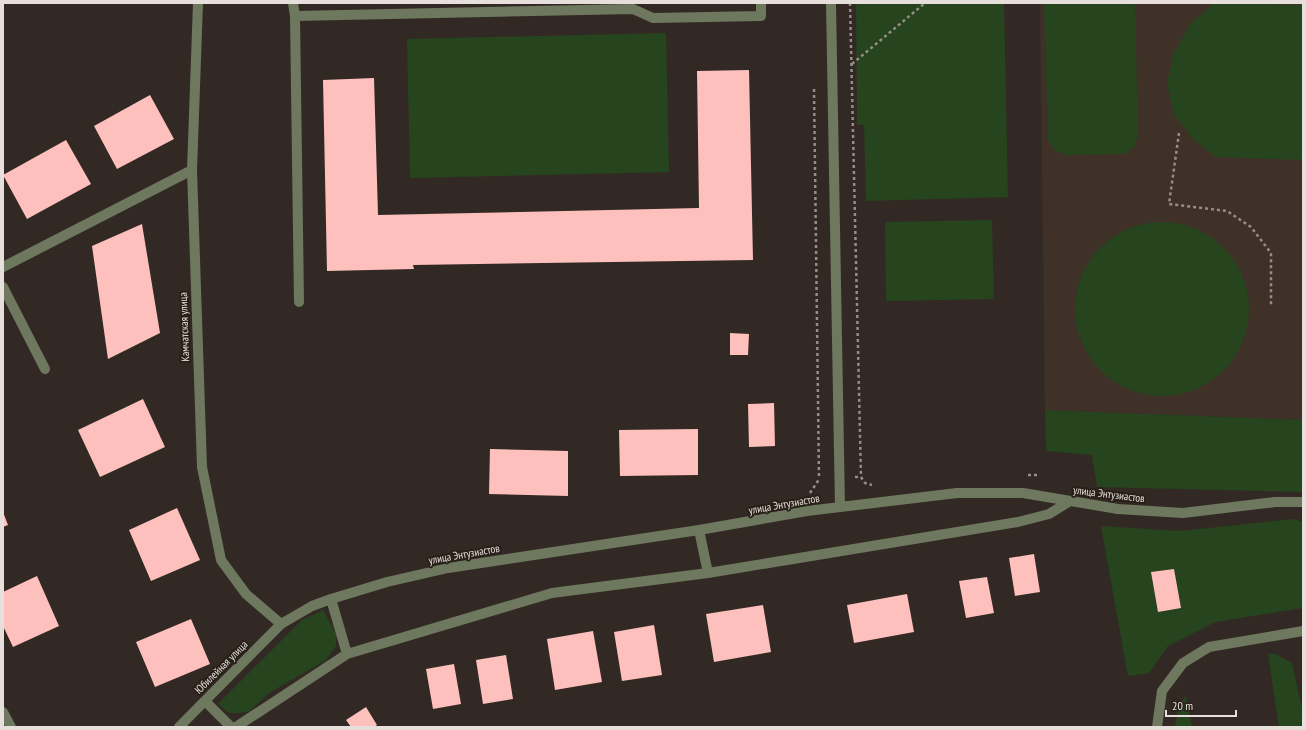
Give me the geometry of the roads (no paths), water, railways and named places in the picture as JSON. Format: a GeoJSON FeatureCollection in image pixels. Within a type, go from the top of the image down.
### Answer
{"type":"FeatureCollection","features":[{"type":"Feature","properties":{"kind":"street","name":"Камчатская улица"},"geometry":{"type":"LineString","coordinates":[[198,3],[192,170],[202,467],[221,560],[246,594],[281,624]]}},
{"type":"Feature","properties":{"kind":"street"},"geometry":{"type":"LineString","coordinates":[[293,3],[295,16],[299,302]]}},
{"type":"Feature","properties":{"kind":"street"},"geometry":{"type":"LineString","coordinates":[[295,16],[633,9],[654,18],[761,16],[761,3]]}},
{"type":"Feature","properties":{"kind":"street"},"geometry":{"type":"LineString","coordinates":[[831,3],[840,507]]}},
{"type":"Feature","properties":{"kind":"street"},"geometry":{"type":"LineString","coordinates":[[3,267],[192,170]]}},
{"type":"Feature","properties":{"kind":"street"},"geometry":{"type":"LineString","coordinates":[[3,287],[45,369]]}},
{"type":"Feature","properties":{"kind":"street","name":"улица Энтузиастов"},"geometry":{"type":"LineString","coordinates":[[281,624],[312,606],[331,599],[387,582],[448,568],[840,507],[957,493],[1023,493],[1118,509],[1183,513],[1274,502],[1303,502]]}},
{"type":"Feature","properties":{"kind":"street"},"geometry":{"type":"LineString","coordinates":[[236,727],[347,654],[552,593],[708,572],[1018,522],[1049,514],[1070,501]]}},
{"type":"Feature","properties":{"kind":"street"},"geometry":{"type":"LineString","coordinates":[[699,530],[708,572]]}},
{"type":"Feature","properties":{"kind":"street"},"geometry":{"type":"LineString","coordinates":[[331,599],[347,654]]}},
{"type":"Feature","properties":{"kind":"street","name":"Юбилейная улица"},"geometry":{"type":"LineString","coordinates":[[179,727],[281,624]]}},
{"type":"Feature","properties":{"kind":"street"},"geometry":{"type":"LineString","coordinates":[[1157,727],[1162,691],[1183,663],[1209,647],[1303,631]]}},
{"type":"Feature","properties":{"kind":"street"},"geometry":{"type":"LineString","coordinates":[[205,701],[231,727]]}},
{"type":"Feature","properties":{"kind":"street"},"geometry":{"type":"LineString","coordinates":[[3,712],[11,727]]}}]}
